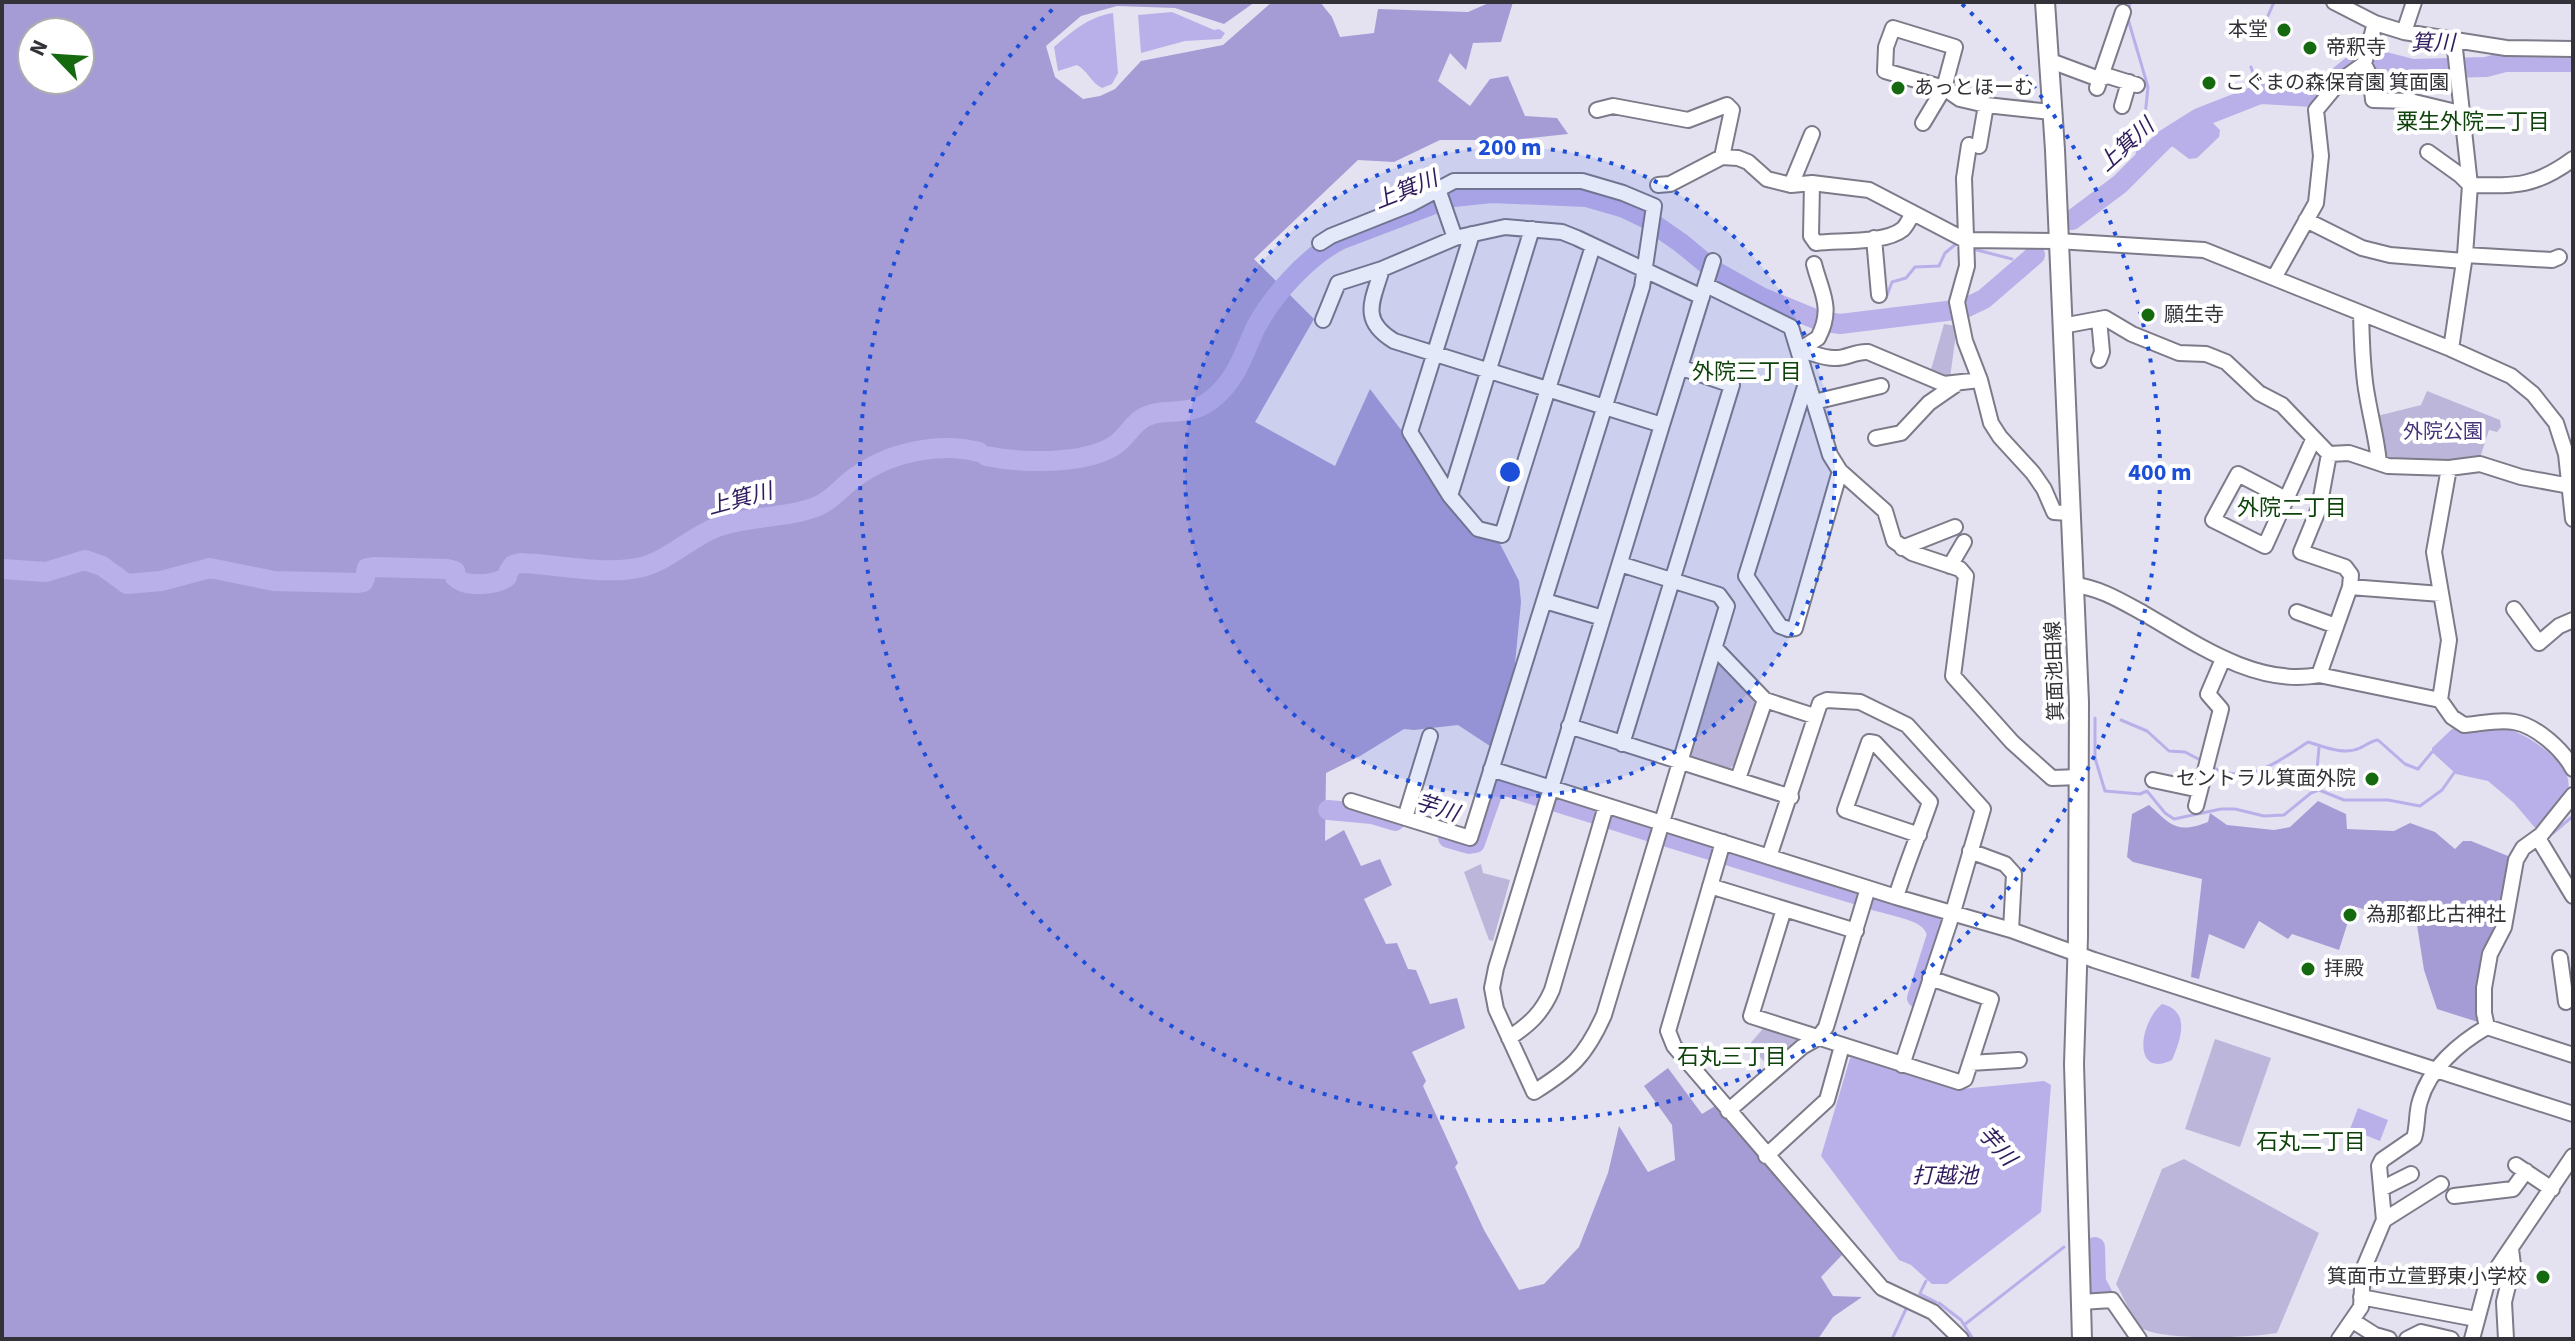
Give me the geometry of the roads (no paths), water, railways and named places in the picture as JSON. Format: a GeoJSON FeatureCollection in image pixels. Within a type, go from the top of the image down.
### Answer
{"type":"FeatureCollection","features":[{"type":"Feature","properties":{"kind":"main road","name":"箕面池田線"},"geometry":{"type":"LineString","coordinates":[[2045,2],[2075,585],[2080,777],[2074,1064],[2082,1339]]}},
{"type":"Feature","properties":{"kind":"street"},"geometry":{"type":"LineString","coordinates":[[2334,2],[2375,23],[2404,32],[2506,48],[2573,49]]}},
{"type":"Feature","properties":{"kind":"street"},"geometry":{"type":"LineString","coordinates":[[2404,32],[2414,2]]}},
{"type":"Feature","properties":{"kind":"street"},"geometry":{"type":"LineString","coordinates":[[2098,84],[2121,18],[2104,18]]}},
{"type":"Feature","properties":{"kind":"street"},"geometry":{"type":"LineString","coordinates":[[2375,23],[2365,60],[2373,100],[2410,101],[2460,113]]}},
{"type":"Feature","properties":{"kind":"street"},"geometry":{"type":"LineString","coordinates":[[1923,123],[1944,88],[1955,47],[1893,28],[1886,47],[1885,71],[1944,88],[1960,99],[2051,112]]}},
{"type":"Feature","properties":{"kind":"street"},"geometry":{"type":"LineString","coordinates":[[2451,349],[2464,258],[2470,185],[2454,40]]}},
{"type":"Feature","properties":{"kind":"street"},"geometry":{"type":"LineString","coordinates":[[2048,60],[2098,84]]}},
{"type":"Feature","properties":{"kind":"street"},"geometry":{"type":"LineString","coordinates":[[2274,278],[2316,203],[2321,180],[2321,156],[2316,110],[2340,81],[2365,60]]}},
{"type":"Feature","properties":{"kind":"street"},"geometry":{"type":"LineString","coordinates":[[2098,84],[2108,76],[2133,84],[2122,106]]}},
{"type":"Feature","properties":{"kind":"street"},"geometry":{"type":"LineString","coordinates":[[1597,110],[1613,106],[1688,120],[1727,105],[1732,110],[1722,157]]}},
{"type":"Feature","properties":{"kind":"street"},"geometry":{"type":"LineString","coordinates":[[1986,105],[1964,178],[1967,266],[1959,309],[1965,341],[1987,409],[2000,437],[2033,473],[2054,512],[2069,513]]}},
{"type":"Feature","properties":{"kind":"street"},"geometry":{"type":"LineString","coordinates":[[1791,185],[1812,134]]}},
{"type":"Feature","properties":{"kind":"street"},"geometry":{"type":"LineString","coordinates":[[2428,152],[2470,185],[2518,186],[2555,174],[2573,159]]}},
{"type":"Feature","properties":{"kind":"street"},"geometry":{"type":"LineString","coordinates":[[1658,185],[1670,184],[1722,157],[1748,162],[1767,179],[1791,185],[1812,183],[1869,190],[1965,240],[2057,241],[2204,250],[2511,376],[2533,394],[2556,423],[2566,454],[2573,519]]}},
{"type":"Feature","properties":{"kind":"street"},"geometry":{"type":"LineString","coordinates":[[1320,243],[1337,233],[1409,205],[1441,197],[1454,181],[1582,181],[1623,193],[1652,216],[1645,270],[1470,838],[1351,801]]}},
{"type":"Feature","properties":{"kind":"street"},"geometry":{"type":"LineString","coordinates":[[1812,183],[1813,241],[1874,238],[1902,230],[1913,213]]}},
{"type":"Feature","properties":{"kind":"street"},"geometry":{"type":"LineString","coordinates":[[1441,197],[1455,238]]}},
{"type":"Feature","properties":{"kind":"street"},"geometry":{"type":"LineString","coordinates":[[2306,220],[2376,252],[2464,258],[2552,260],[2559,257]]}},
{"type":"Feature","properties":{"kind":"street"},"geometry":{"type":"LineString","coordinates":[[1323,320],[1338,283],[1382,269],[1455,238],[1505,227],[1562,232],[1645,270],[1709,276],[1789,326],[1830,455],[1840,471],[1885,511],[1894,541],[1902,548],[1960,569],[1966,576],[1953,676],[2012,742],[2052,778],[2080,777]]}},
{"type":"Feature","properties":{"kind":"street"},"geometry":{"type":"LineString","coordinates":[[1450,496],[1532,229]]}},
{"type":"Feature","properties":{"kind":"street"},"geometry":{"type":"LineString","coordinates":[[1472,234],[1410,432],[1450,496],[1478,529],[1502,535],[1593,246]]}},
{"type":"Feature","properties":{"kind":"street"},"geometry":{"type":"LineString","coordinates":[[1874,238],[1879,295]]}},
{"type":"Feature","properties":{"kind":"street"},"geometry":{"type":"LineString","coordinates":[[1799,350],[1818,338],[1824,322],[1826,297],[1814,264]]}},
{"type":"Feature","properties":{"kind":"street"},"geometry":{"type":"LineString","coordinates":[[1382,269],[1370,309],[1373,321],[1383,334],[1394,341],[1662,425]]}},
{"type":"Feature","properties":{"kind":"street"},"geometry":{"type":"LineString","coordinates":[[1620,564],[1719,595],[1726,602],[1715,648],[1604,1015],[1591,1044],[1569,1070],[1534,1092],[1496,1009],[1492,988],[1496,968],[1569,726],[1709,276]]}},
{"type":"Feature","properties":{"kind":"street"},"geometry":{"type":"LineString","coordinates":[[2361,314],[2363,364],[2379,463]]}},
{"type":"Feature","properties":{"kind":"street"},"geometry":{"type":"LineString","coordinates":[[2062,326],[2105,318],[2132,334],[2179,353],[2206,354],[2226,362],[2259,393],[2282,405],[2329,454],[2349,453],[2379,463],[2449,468],[2480,464],[2521,477],[2570,486]]}},
{"type":"Feature","properties":{"kind":"street"},"geometry":{"type":"LineString","coordinates":[[2099,319],[2102,352],[2099,360]]}},
{"type":"Feature","properties":{"kind":"street"},"geometry":{"type":"LineString","coordinates":[[1799,350],[1829,358],[1840,358],[1857,351],[1868,352],[1939,383],[1980,380]]}},
{"type":"Feature","properties":{"kind":"street"},"geometry":{"type":"LineString","coordinates":[[1622,744],[1732,385],[1682,368]]}},
{"type":"Feature","properties":{"kind":"street"},"geometry":{"type":"LineString","coordinates":[[1807,380],[1746,576],[1780,626],[1788,629],[1795,628],[1840,471]]}},
{"type":"Feature","properties":{"kind":"street"},"geometry":{"type":"LineString","coordinates":[[1876,438],[1901,433],[1929,403],[1955,384]]}},
{"type":"Feature","properties":{"kind":"street"},"geometry":{"type":"LineString","coordinates":[[1814,402],[1881,386]]}},
{"type":"Feature","properties":{"kind":"street"},"geometry":{"type":"LineString","coordinates":[[2286,499],[2238,474],[2213,520],[2265,546],[2313,440]]}},
{"type":"Feature","properties":{"kind":"street"},"geometry":{"type":"LineString","coordinates":[[2319,675],[2350,587],[2351,575],[2345,567],[2301,552],[2319,508],[2329,454]]}},
{"type":"Feature","properties":{"kind":"street"},"geometry":{"type":"LineString","coordinates":[[2440,700],[2449,640],[2434,552],[2449,468]]}},
{"type":"Feature","properties":{"kind":"street"},"geometry":{"type":"LineString","coordinates":[[1902,548],[1955,527]]}},
{"type":"Feature","properties":{"kind":"street"},"geometry":{"type":"LineString","coordinates":[[1950,566],[1964,542]]}},
{"type":"Feature","properties":{"kind":"street"},"geometry":{"type":"LineString","coordinates":[[2075,585],[2119,599],[2223,659],[2277,675],[2319,675],[2440,700],[2459,724],[2504,721],[2525,725],[2557,748],[2573,769]]}},
{"type":"Feature","properties":{"kind":"street"},"geometry":{"type":"LineString","coordinates":[[2350,587],[2441,594]]}},
{"type":"Feature","properties":{"kind":"street"},"geometry":{"type":"LineString","coordinates":[[1545,601],[1603,618]]}},
{"type":"Feature","properties":{"kind":"street"},"geometry":{"type":"LineString","coordinates":[[2514,609],[2539,643],[2559,626],[2573,620]]}},
{"type":"Feature","properties":{"kind":"street"},"geometry":{"type":"LineString","coordinates":[[2297,612],[2336,626]]}},
{"type":"Feature","properties":{"kind":"street"},"geometry":{"type":"LineString","coordinates":[[1715,648],[1765,700],[1814,716]]}},
{"type":"Feature","properties":{"kind":"street"},"geometry":{"type":"LineString","coordinates":[[2196,806],[2221,709],[2208,694],[2223,659]]}},
{"type":"Feature","properties":{"kind":"street"},"geometry":{"type":"LineString","coordinates":[[1738,779],[1765,700]]}},
{"type":"Feature","properties":{"kind":"street"},"geometry":{"type":"LineString","coordinates":[[1769,857],[1791,797],[1814,716],[1820,703],[1827,700],[1860,702],[1907,725],[1983,809],[1953,912],[1902,1065]]}},
{"type":"Feature","properties":{"kind":"street"},"geometry":{"type":"LineString","coordinates":[[1569,726],[1791,797]]}},
{"type":"Feature","properties":{"kind":"street"},"geometry":{"type":"LineString","coordinates":[[1405,818],[1430,736]]}},
{"type":"Feature","properties":{"kind":"street"},"geometry":{"type":"LineString","coordinates":[[1896,897],[1919,835],[1930,802],[1875,743],[1869,742],[1845,810],[1919,835]]}},
{"type":"Feature","properties":{"kind":"street"},"geometry":{"type":"LineString","coordinates":[[1491,769],[1661,823],[1721,850],[1769,857],[1953,912],[2573,1114]]}},
{"type":"Feature","properties":{"kind":"street"},"geometry":{"type":"LineString","coordinates":[[2153,780],[2200,790]]}},
{"type":"Feature","properties":{"kind":"street"},"geometry":{"type":"LineString","coordinates":[[2487,1027],[2484,988],[2490,954],[2504,927],[2511,876],[2520,852],[2538,838],[2573,795]]}},
{"type":"Feature","properties":{"kind":"street"},"geometry":{"type":"LineString","coordinates":[[1509,1038],[1544,1009],[1552,990],[1606,806]]}},
{"type":"Feature","properties":{"kind":"street"},"geometry":{"type":"LineString","coordinates":[[2538,838],[2573,896]]}},
{"type":"Feature","properties":{"kind":"street"},"geometry":{"type":"LineString","coordinates":[[1721,850],[1668,1031],[1674,1046],[1882,1288],[1933,1312],[1961,1339]]}},
{"type":"Feature","properties":{"kind":"street"},"geometry":{"type":"LineString","coordinates":[[1970,851],[2005,864],[2014,874],[2011,930]]}},
{"type":"Feature","properties":{"kind":"street"},"geometry":{"type":"LineString","coordinates":[[1710,886],[1856,931]]}},
{"type":"Feature","properties":{"kind":"street"},"geometry":{"type":"LineString","coordinates":[[1728,1111],[1802,1047],[1818,1038],[1826,1027],[1868,888]]}},
{"type":"Feature","properties":{"kind":"street"},"geometry":{"type":"LineString","coordinates":[[1784,909],[1751,1016],[1959,1082],[1965,1079],[1991,999],[1930,978]]}},
{"type":"Feature","properties":{"kind":"street"},"geometry":{"type":"LineString","coordinates":[[2565,967],[2566,1002]]}},
{"type":"Feature","properties":{"kind":"street"},"geometry":{"type":"LineString","coordinates":[[2487,1027],[2573,1055]]}},
{"type":"Feature","properties":{"kind":"street"},"geometry":{"type":"LineString","coordinates":[[2339,1339],[2361,1307],[2363,1270],[2384,1220],[2379,1166],[2382,1160],[2414,1138],[2418,1105],[2435,1070],[2463,1043],[2487,1027]]}},
{"type":"Feature","properties":{"kind":"street"},"geometry":{"type":"LineString","coordinates":[[1766,1156],[1827,1100],[1842,1046]]}},
{"type":"Feature","properties":{"kind":"street"},"geometry":{"type":"LineString","coordinates":[[1970,1063],[2019,1060]]}},
{"type":"Feature","properties":{"kind":"street"},"geometry":{"type":"LineString","coordinates":[[2472,1339],[2487,1283],[2573,1156]]}},
{"type":"Feature","properties":{"kind":"street"},"geometry":{"type":"LineString","coordinates":[[2454,1196],[2513,1189],[2521,1168],[2552,1189]]}},
{"type":"Feature","properties":{"kind":"street"},"geometry":{"type":"LineString","coordinates":[[2381,1189],[2411,1174]]}},
{"type":"Feature","properties":{"kind":"street"},"geometry":{"type":"LineString","coordinates":[[2384,1220],[2441,1184]]}},
{"type":"Feature","properties":{"kind":"street"},"geometry":{"type":"LineString","coordinates":[[2506,1339],[2504,1302],[2513,1265],[2511,1249]]}},
{"type":"Feature","properties":{"kind":"street"},"geometry":{"type":"LineString","coordinates":[[2361,1297],[2476,1319]]}},
{"type":"Feature","properties":{"kind":"street"},"geometry":{"type":"LineString","coordinates":[[2081,1302],[2112,1300],[2139,1339]]}},
{"type":"Feature","properties":{"kind":"street"},"geometry":{"type":"LineString","coordinates":[[2353,1321],[2375,1335],[2389,1339]]}},
{"type":"Feature","properties":{"kind":"street"},"geometry":{"type":"LineString","coordinates":[[2407,1339],[2421,1332],[2451,1339]]}},
{"type":"Feature","properties":{"kind":"water"},"geometry":{"type":"Polygon","coordinates":[[[1172,12],[1225,33],[1221,39],[1185,41],[1141,53],[1138,15],[1172,12]]]}},
{"type":"Feature","properties":{"kind":"water"},"geometry":{"type":"Polygon","coordinates":[[[1113,13],[1118,73],[1112,84],[1102,88],[1077,65],[1058,71],[1054,47],[1088,21],[1113,13]]]}},
{"type":"Feature","properties":{"kind":"water"},"geometry":{"type":"Polygon","coordinates":[[[2210,120],[2220,130],[2219,137],[2197,158],[2189,159],[2172,146],[2210,120]]]}},
{"type":"Feature","properties":{"kind":"water"},"geometry":{"type":"Polygon","coordinates":[[[2497,727],[2518,733],[2543,748],[2563,768],[2568,779],[2568,789],[2562,800],[2536,829],[2514,803],[2488,781],[2456,774],[2432,752],[2432,748],[2452,729],[2461,729],[2462,733],[2497,727]]]}},
{"type":"Feature","properties":{"kind":"water"},"geometry":{"type":"Polygon","coordinates":[[[2162,1004],[2177,1013],[2181,1027],[2172,1060],[2159,1064],[2145,1056],[2143,1047],[2148,1024],[2162,1004]]]}},
{"type":"Feature","properties":{"kind":"water","name":"打越池"},"geometry":{"type":"Polygon","coordinates":[[[1851,1055],[1961,1089],[2044,1081],[2051,1085],[2041,1212],[1947,1284],[1932,1284],[1911,1265],[1899,1260],[1821,1156],[1851,1055]]]}},
{"type":"Feature","properties":{"kind":"water"},"geometry":{"type":"Polygon","coordinates":[[[2358,1108],[2388,1120],[2380,1141],[2350,1129],[2358,1108]]]}},
{"type":"Feature","properties":{"kind":"waterway"},"geometry":{"type":"LineString","coordinates":[[2130,2],[2128,19],[2148,87],[2142,145],[2137,153],[2142,161]]}},
{"type":"Feature","properties":{"kind":"waterway"},"geometry":{"type":"LineString","coordinates":[[2261,32],[2274,2]]}},
{"type":"Feature","properties":{"kind":"waterway","name":"箕川"},"geometry":{"type":"LineString","coordinates":[[2072,220],[2120,184],[2164,140],[2199,118],[2260,94],[2313,97],[2359,60],[2381,61],[2412,69],[2486,67],[2505,62],[2573,62]]}},
{"type":"Feature","properties":{"kind":"waterway"},"geometry":{"type":"LineString","coordinates":[[2251,67],[2260,94]]}},
{"type":"Feature","properties":{"kind":"waterway","name":"上箕川"},"geometry":{"type":"LineString","coordinates":[[2185,126],[2189,132]]}},
{"type":"Feature","properties":{"kind":"waterway","name":"上箕川"},"geometry":{"type":"LineString","coordinates":[[2175,132],[2180,139]]}},
{"type":"Feature","properties":{"kind":"waterway","name":"上箕川"},"geometry":{"type":"LineString","coordinates":[[986,456],[1033,461],[1084,457],[1117,444],[1135,424],[1151,414],[1188,410],[1207,403],[1230,380],[1272,302],[1316,256],[1340,240],[1453,197],[1492,193],[1586,197],[1624,208],[1645,218],[1715,271],[1761,297],[1820,321],[1840,324],[1963,309],[1984,299],[2035,255]]}},
{"type":"Feature","properties":{"kind":"waterway"},"geometry":{"type":"LineString","coordinates":[[1886,298],[1892,282],[1906,278],[1915,267],[1939,266],[1945,253],[1956,244],[1960,245]]}},
{"type":"Feature","properties":{"kind":"waterway"},"geometry":{"type":"LineString","coordinates":[[1973,249],[2012,259]]}},
{"type":"Feature","properties":{"kind":"waterway","name":"上箕川"},"geometry":{"type":"LineString","coordinates":[[2021,262],[2025,263]]}},
{"type":"Feature","properties":{"kind":"waterway","name":"上箕川"},"geometry":{"type":"LineString","coordinates":[[509,571],[513,565],[520,563],[597,570],[642,567],[717,527],[818,506],[870,468],[900,455],[948,448],[979,452]]}},
{"type":"Feature","properties":{"kind":"waterway","name":"上箕川"},"geometry":{"type":"LineString","coordinates":[[2,569],[46,572],[85,560],[102,566],[127,584],[161,581],[210,568],[274,581],[358,583],[365,578]]}},
{"type":"Feature","properties":{"kind":"waterway","name":"上箕川"},"geometry":{"type":"LineString","coordinates":[[366,573],[367,568],[373,567],[455,571]]}},
{"type":"Feature","properties":{"kind":"waterway","name":"上箕川"},"geometry":{"type":"LineString","coordinates":[[455,577],[466,583],[481,584],[507,577]]}},
{"type":"Feature","properties":{"kind":"waterway"},"geometry":{"type":"LineString","coordinates":[[2095,718],[2095,758],[2105,791],[2140,794],[2147,791],[2174,819],[2221,809],[2264,816],[2284,815],[2319,790],[2344,800],[2388,800],[2420,806],[2442,790],[2454,773]]}},
{"type":"Feature","properties":{"kind":"waterway"},"geometry":{"type":"LineString","coordinates":[[2121,720],[2147,731],[2169,751],[2185,752],[2204,762]]}},
{"type":"Feature","properties":{"kind":"waterway"},"geometry":{"type":"LineString","coordinates":[[2210,766],[2224,772],[2249,773],[2273,764],[2308,742],[2347,751],[2378,740],[2405,764],[2418,769],[2432,752]]}},
{"type":"Feature","properties":{"kind":"waterway"},"geometry":{"type":"LineString","coordinates":[[2315,791],[2319,748]]}},
{"type":"Feature","properties":{"kind":"waterway","name":"芋川"},"geometry":{"type":"LineString","coordinates":[[1448,838],[1475,843],[1496,783],[1537,796]]}},
{"type":"Feature","properties":{"kind":"waterway","name":"芋川"},"geometry":{"type":"LineString","coordinates":[[1553,801],[1598,815]]}},
{"type":"Feature","properties":{"kind":"waterway","name":"芋川"},"geometry":{"type":"LineString","coordinates":[[1328,810],[1372,814],[1395,821]]}},
{"type":"Feature","properties":{"kind":"waterway"},"geometry":{"type":"LineString","coordinates":[[2547,834],[2553,833],[2573,816]]}},
{"type":"Feature","properties":{"kind":"waterway","name":"芋川"},"geometry":{"type":"LineString","coordinates":[[1610,819],[1654,833]]}},
{"type":"Feature","properties":{"kind":"waterway","name":"芋川"},"geometry":{"type":"LineString","coordinates":[[1667,837],[1858,895]]}},
{"type":"Feature","properties":{"kind":"waterway","name":"芋川"},"geometry":{"type":"LineString","coordinates":[[1874,900],[1921,915],[1934,927],[1937,935],[1917,998]]}},
{"type":"Feature","properties":{"kind":"waterway"},"geometry":{"type":"LineString","coordinates":[[1964,1325],[2064,1247]]}},
{"type":"Feature","properties":{"kind":"waterway","name":"芋川"},"geometry":{"type":"LineString","coordinates":[[2095,1247],[2096,1282],[2102,1293]]}},
{"type":"Feature","properties":{"kind":"waterway"},"geometry":{"type":"LineString","coordinates":[[1922,1289],[1926,1281]]}},
{"type":"Feature","properties":{"kind":"waterway"},"geometry":{"type":"LineString","coordinates":[[1921,1291],[1920,1294],[1936,1302]]}},
{"type":"Feature","properties":{"kind":"waterway"},"geometry":{"type":"LineString","coordinates":[[1939,1303],[1961,1320],[1973,1339]]}},
{"type":"Feature","properties":{"kind":"waterway"},"geometry":{"type":"LineString","coordinates":[[1892,1339],[1906,1309]]}},
{"type":"Feature","properties":{"kind":"place","name":"本堂"},"geometry":{"type":"Point","coordinates":[2284,30]}},
{"type":"Feature","properties":{"kind":"place","name":"帝釈寺"},"geometry":{"type":"Point","coordinates":[2310,48]}},
{"type":"Feature","properties":{"kind":"place","name":"こぐまの森保育園 箕面園"},"geometry":{"type":"Point","coordinates":[2209,83]}},
{"type":"Feature","properties":{"kind":"place","name":"あっとほーむ"},"geometry":{"type":"Point","coordinates":[1898,88]}},
{"type":"Feature","properties":{"kind":"place","name":"願生寺"},"geometry":{"type":"Point","coordinates":[2148,315]}},
{"type":"Feature","properties":{"kind":"place","name":"セントラル箕面外院"},"geometry":{"type":"Point","coordinates":[2372,779]}},
{"type":"Feature","properties":{"kind":"place","name":"為那都比古神社"},"geometry":{"type":"Point","coordinates":[2350,915]}},
{"type":"Feature","properties":{"kind":"place","name":"拝殿"},"geometry":{"type":"Point","coordinates":[2308,969]}},
{"type":"Feature","properties":{"kind":"place","name":"箕面市立萱野東小学校"},"geometry":{"type":"Point","coordinates":[2543,1277]}},
{"type":"Feature","properties":{"kind":"district","name":"粟生外院二丁目"},"geometry":{"type":"Point","coordinates":[2473,122]}},
{"type":"Feature","properties":{"kind":"district","name":"外院三丁目"},"geometry":{"type":"Point","coordinates":[1747,372]}},
{"type":"Feature","properties":{"kind":"district","name":"外院二丁目"},"geometry":{"type":"Point","coordinates":[2292,508]}},
{"type":"Feature","properties":{"kind":"district","name":"石丸三丁目"},"geometry":{"type":"Point","coordinates":[1732,1057]}},
{"type":"Feature","properties":{"kind":"district","name":"石丸二丁目"},"geometry":{"type":"Point","coordinates":[2311,1142]}},
{"type":"Feature","properties":{"kind":"park label","name":"外院公園"},"geometry":{"type":"Point","coordinates":[2443,432]}}]}
